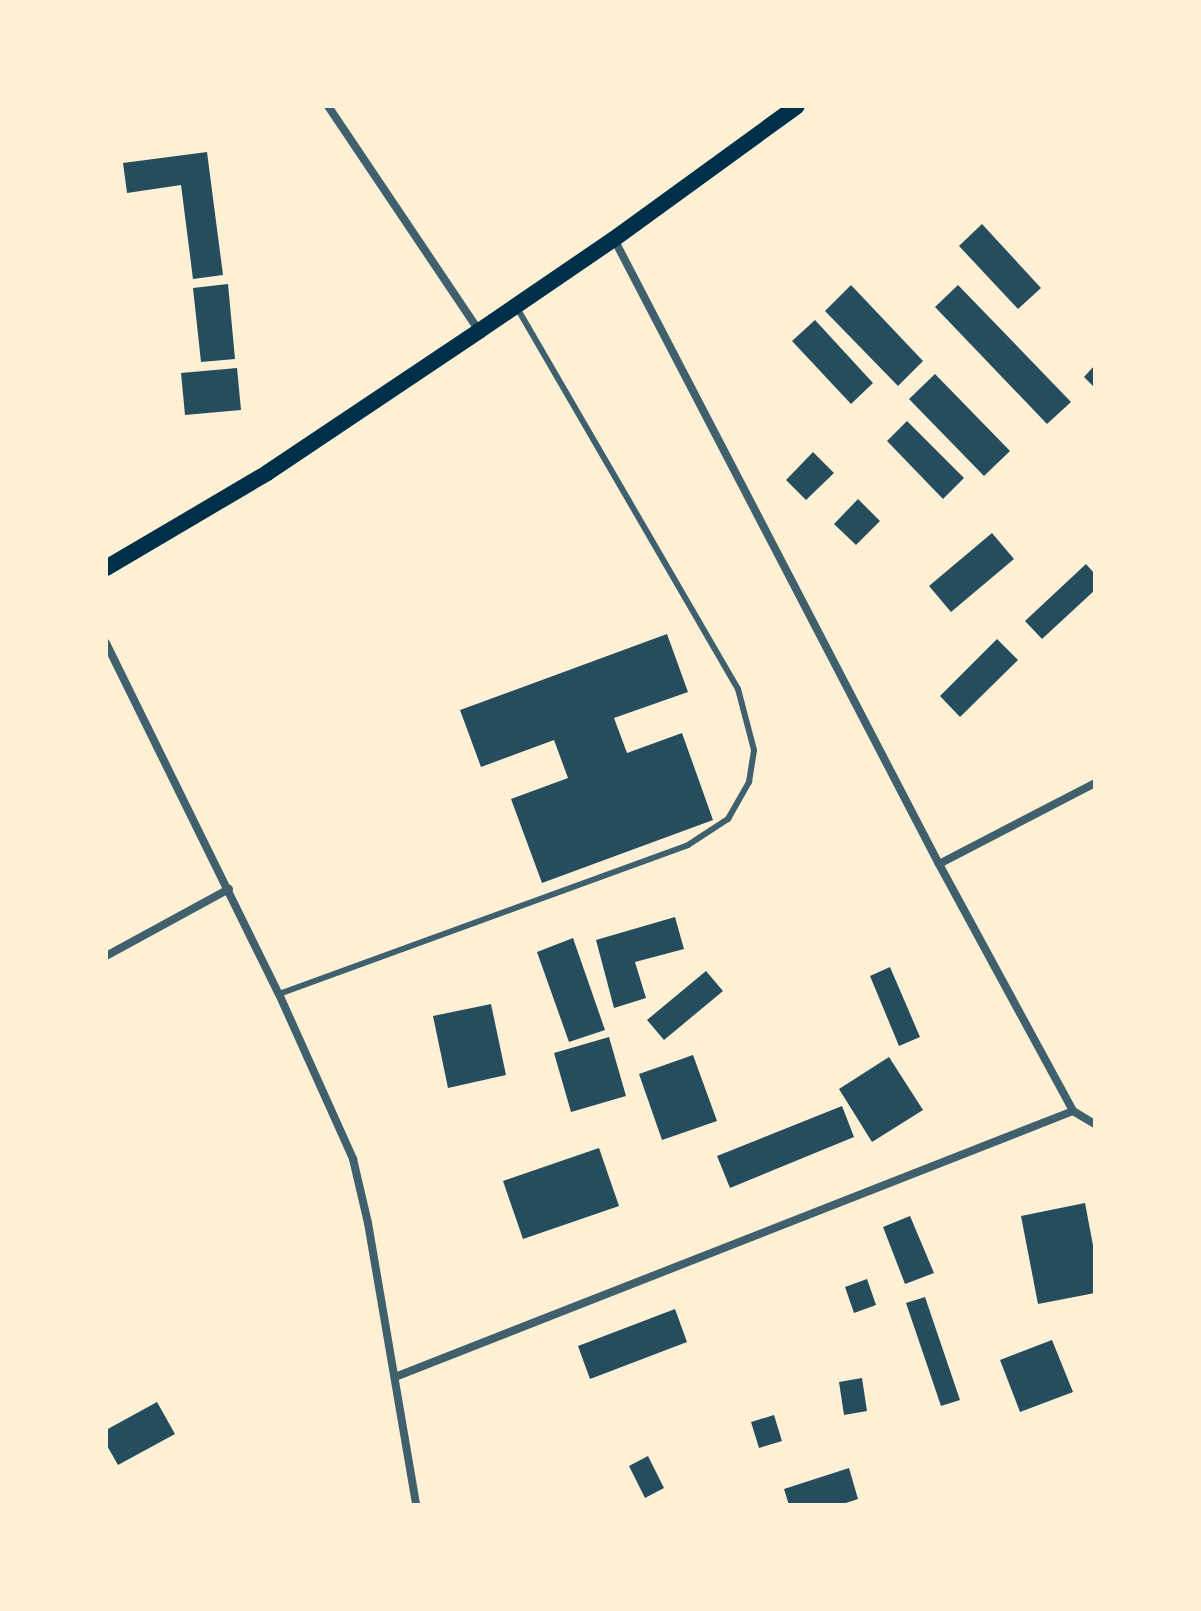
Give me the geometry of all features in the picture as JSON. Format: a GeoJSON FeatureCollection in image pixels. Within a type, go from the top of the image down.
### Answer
{"type":"FeatureCollection","features":[{"type":"Feature","properties":{"kind":"main road"},"geometry":{"type":"LineString","coordinates":[[106,568],[267,473],[614,239],[797,106]]}},
{"type":"Feature","properties":{"kind":"street"},"geometry":{"type":"LineString","coordinates":[[328,106],[479,331]]}},
{"type":"Feature","properties":{"kind":"street"},"geometry":{"type":"LineString","coordinates":[[614,239],[939,864],[1073,1111],[1095,1124]]}},
{"type":"Feature","properties":{"kind":"street"},"geometry":{"type":"LineString","coordinates":[[106,643],[229,889],[353,1159],[416,1505]]}},
{"type":"Feature","properties":{"kind":"street"},"geometry":{"type":"LineString","coordinates":[[939,864],[1095,783]]}},
{"type":"Feature","properties":{"kind":"street"},"geometry":{"type":"LineString","coordinates":[[106,956],[229,889]]}},
{"type":"Feature","properties":{"kind":"street"},"geometry":{"type":"LineString","coordinates":[[395,1377],[1073,1111]]}},
{"type":"Feature","properties":{"kind":"lane"},"geometry":{"type":"LineString","coordinates":[[279,994],[688,845],[728,819],[749,782],[754,750],[738,689],[516,304]]}},
{"type":"Feature","properties":{"kind":"building"},"geometry":{"type":"Polygon","coordinates":[[[207,152],[223,275],[193,279],[181,185],[127,193],[123,163],[207,152]]]}},
{"type":"Feature","properties":{"kind":"building"},"geometry":{"type":"Polygon","coordinates":[[[982,224],[1041,288],[1018,309],[959,246],[982,224]]]}},
{"type":"Feature","properties":{"kind":"building"},"geometry":{"type":"Polygon","coordinates":[[[228,284],[235,359],[201,362],[193,288],[228,284]]]}},
{"type":"Feature","properties":{"kind":"building"},"geometry":{"type":"Polygon","coordinates":[[[851,285],[923,361],[898,386],[825,311],[851,285]]]}},
{"type":"Feature","properties":{"kind":"building"},"geometry":{"type":"Polygon","coordinates":[[[958,285],[1071,402],[1047,424],[935,307],[958,285]]]}},
{"type":"Feature","properties":{"kind":"building"},"geometry":{"type":"Polygon","coordinates":[[[815,320],[873,383],[851,404],[792,341],[815,320]]]}},
{"type":"Feature","properties":{"kind":"building"},"geometry":{"type":"Polygon","coordinates":[[[1095,365],[1095,388],[1084,377],[1095,365]]]}},
{"type":"Feature","properties":{"kind":"building"},"geometry":{"type":"Polygon","coordinates":[[[237,368],[241,410],[185,415],[181,373],[237,368]]]}},
{"type":"Feature","properties":{"kind":"building"},"geometry":{"type":"Polygon","coordinates":[[[935,374],[1010,451],[984,476],[909,399],[935,374]]]}},
{"type":"Feature","properties":{"kind":"building"},"geometry":{"type":"Polygon","coordinates":[[[907,421],[964,478],[943,499],[887,441],[907,421]]]}},
{"type":"Feature","properties":{"kind":"building"},"geometry":{"type":"Polygon","coordinates":[[[813,452],[834,473],[806,500],[786,480],[813,452]]]}},
{"type":"Feature","properties":{"kind":"building"},"geometry":{"type":"Polygon","coordinates":[[[858,499],[880,521],[856,545],[834,524],[858,499]]]}},
{"type":"Feature","properties":{"kind":"building"},"geometry":{"type":"Polygon","coordinates":[[[992,533],[1014,559],[951,612],[929,586],[992,533]]]}},
{"type":"Feature","properties":{"kind":"building"},"geometry":{"type":"Polygon","coordinates":[[[1086,564],[1095,574],[1095,590],[1042,639],[1025,621],[1086,564]]]}},
{"type":"Feature","properties":{"kind":"building"},"geometry":{"type":"Polygon","coordinates":[[[667,634],[688,692],[614,718],[627,753],[682,733],[713,820],[542,883],[511,799],[568,778],[554,740],[481,767],[460,710],[667,634]]]}},
{"type":"Feature","properties":{"kind":"building"},"geometry":{"type":"Polygon","coordinates":[[[997,639],[1018,660],[960,717],[940,696],[997,639]]]}},
{"type":"Feature","properties":{"kind":"building"},"geometry":{"type":"Polygon","coordinates":[[[675,917],[684,949],[635,962],[646,998],[614,1008],[596,940],[675,917]]]}},
{"type":"Feature","properties":{"kind":"building"},"geometry":{"type":"Polygon","coordinates":[[[573,938],[605,1030],[569,1042],[537,952],[573,938]]]}},
{"type":"Feature","properties":{"kind":"building"},"geometry":{"type":"Polygon","coordinates":[[[890,967],[920,1037],[899,1046],[870,976],[890,967]]]}},
{"type":"Feature","properties":{"kind":"building"},"geometry":{"type":"Polygon","coordinates":[[[706,971],[723,991],[664,1040],[647,1020],[706,971]]]}},
{"type":"Feature","properties":{"kind":"building"},"geometry":{"type":"Polygon","coordinates":[[[491,1004],[506,1075],[448,1088],[433,1016],[491,1004]]]}},
{"type":"Feature","properties":{"kind":"building"},"geometry":{"type":"Polygon","coordinates":[[[609,1037],[626,1096],[571,1112],[554,1053],[609,1037]]]}},
{"type":"Feature","properties":{"kind":"building"},"geometry":{"type":"Polygon","coordinates":[[[693,1055],[717,1121],[662,1140],[639,1074],[693,1055]]]}},
{"type":"Feature","properties":{"kind":"building"},"geometry":{"type":"Polygon","coordinates":[[[889,1057],[923,1110],[872,1142],[839,1089],[889,1057]]]}},
{"type":"Feature","properties":{"kind":"building"},"geometry":{"type":"Polygon","coordinates":[[[842,1106],[854,1137],[730,1188],[717,1156],[842,1106]]]}},
{"type":"Feature","properties":{"kind":"building"},"geometry":{"type":"Polygon","coordinates":[[[599,1148],[619,1206],[523,1239],[503,1181],[599,1148]]]}},
{"type":"Feature","properties":{"kind":"building"},"geometry":{"type":"Polygon","coordinates":[[[1085,1203],[1095,1256],[1095,1293],[1038,1304],[1021,1216],[1085,1203]]]}},
{"type":"Feature","properties":{"kind":"building"},"geometry":{"type":"Polygon","coordinates":[[[910,1216],[934,1273],[905,1284],[883,1227],[910,1216]]]}},
{"type":"Feature","properties":{"kind":"building"},"geometry":{"type":"Polygon","coordinates":[[[867,1279],[876,1305],[854,1313],[845,1287],[867,1279]]]}},
{"type":"Feature","properties":{"kind":"building"},"geometry":{"type":"Polygon","coordinates":[[[925,1297],[960,1400],[941,1406],[906,1303],[925,1297]]]}},
{"type":"Feature","properties":{"kind":"building"},"geometry":{"type":"Polygon","coordinates":[[[675,1309],[687,1342],[590,1379],[578,1346],[675,1309]]]}},
{"type":"Feature","properties":{"kind":"building"},"geometry":{"type":"Polygon","coordinates":[[[1052,1340],[1073,1392],[1020,1412],[1000,1360],[1052,1340]]]}},
{"type":"Feature","properties":{"kind":"building"},"geometry":{"type":"Polygon","coordinates":[[[862,1378],[867,1411],[844,1415],[839,1382],[862,1378]]]}},
{"type":"Feature","properties":{"kind":"building"},"geometry":{"type":"Polygon","coordinates":[[[157,1402],[175,1434],[118,1465],[106,1444],[106,1430],[157,1402]]]}},
{"type":"Feature","properties":{"kind":"building"},"geometry":{"type":"Polygon","coordinates":[[[774,1415],[782,1441],[759,1448],[751,1422],[774,1415]]]}},
{"type":"Feature","properties":{"kind":"building"},"geometry":{"type":"Polygon","coordinates":[[[648,1456],[664,1488],[645,1498],[629,1466],[648,1456]]]}},
{"type":"Feature","properties":{"kind":"building"},"geometry":{"type":"Polygon","coordinates":[[[849,1468],[858,1499],[840,1505],[789,1505],[784,1489],[849,1468]]]}}]}
